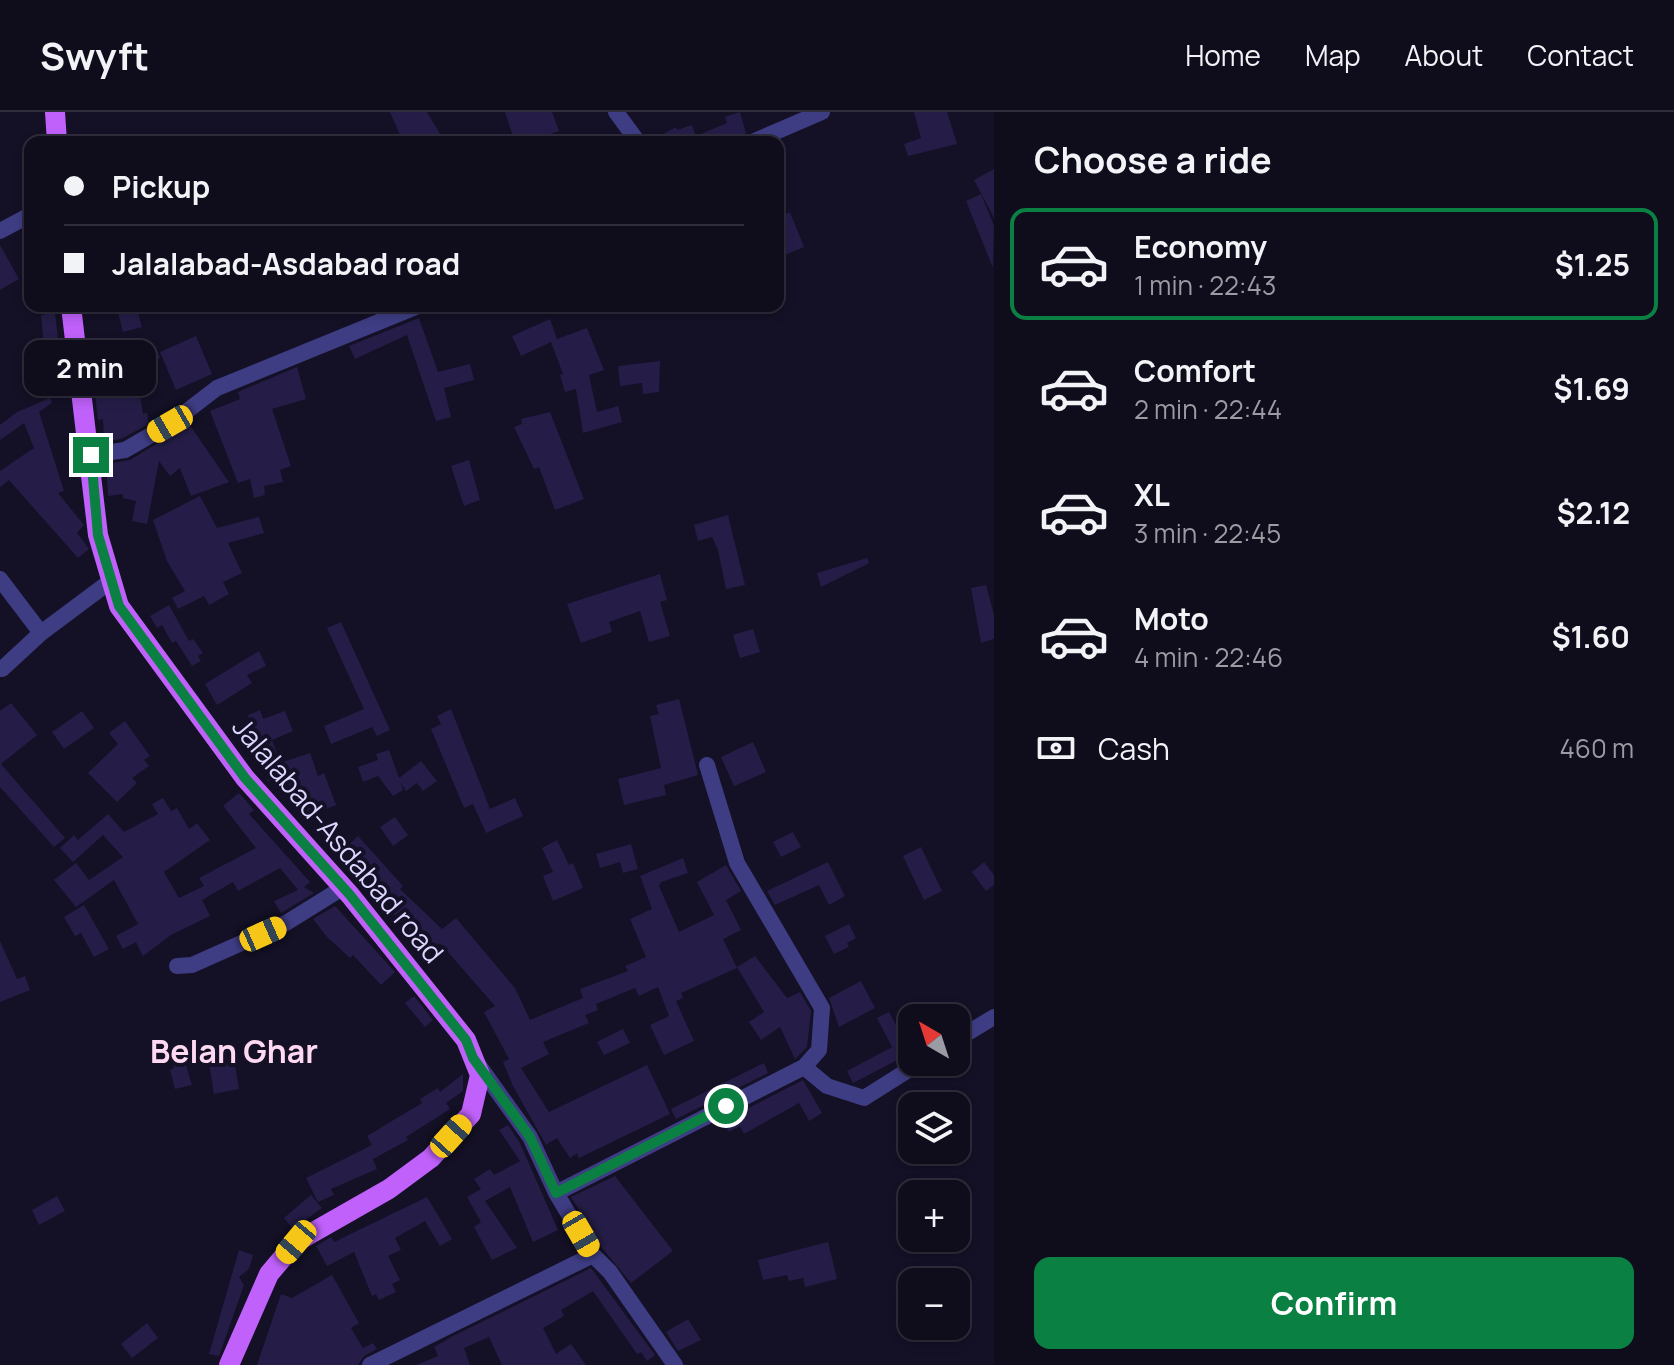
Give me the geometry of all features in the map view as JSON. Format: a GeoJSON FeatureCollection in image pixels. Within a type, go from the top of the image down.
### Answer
{"type":"FeatureCollection","features":[{"type":"Feature","properties":{"kind":"main road"},"geometry":{"type":"LineString","coordinates":[[55,112],[57,136]]}},
{"type":"Feature","properties":{"kind":"main road","name":"Jalalabad-Asdabad road"},"geometry":{"type":"LineString","coordinates":[[72,312],[98,535],[119,606],[245,778],[344,887],[466,1040],[480,1075],[471,1114],[431,1158],[389,1189],[296,1242],[269,1274],[229,1365]]}},
{"type":"Feature","properties":{"kind":"street"},"geometry":{"type":"LineString","coordinates":[[616,112],[634,136]]}},
{"type":"Feature","properties":{"kind":"street"},"geometry":{"type":"LineString","coordinates":[[766,136],[822,112]]}},
{"type":"Feature","properties":{"kind":"street"},"geometry":{"type":"LineString","coordinates":[[0,231],[24,218]]}},
{"type":"Feature","properties":{"kind":"street"},"geometry":{"type":"LineString","coordinates":[[91,455],[125,450],[170,424],[217,388],[403,312]]}},
{"type":"Feature","properties":{"kind":"street"},"geometry":{"type":"LineString","coordinates":[[0,579],[41,633]]}},
{"type":"Feature","properties":{"kind":"street"},"geometry":{"type":"LineString","coordinates":[[2,669],[41,633],[112,580]]}},
{"type":"Feature","properties":{"kind":"street"},"geometry":{"type":"LineString","coordinates":[[556,1193],[804,1067],[819,1050],[822,1008],[737,863],[707,765]]}},
{"type":"Feature","properties":{"kind":"street"},"geometry":{"type":"LineString","coordinates":[[177,966],[192,965],[286,923],[344,887]]}},
{"type":"Feature","properties":{"kind":"street"},"geometry":{"type":"LineString","coordinates":[[970,1032],[994,1017]]}},
{"type":"Feature","properties":{"kind":"street"},"geometry":{"type":"LineString","coordinates":[[473,1058],[530,1137],[556,1193],[593,1255],[610,1272],[675,1365]]}},
{"type":"Feature","properties":{"kind":"street"},"geometry":{"type":"LineString","coordinates":[[804,1067],[827,1086],[864,1098],[899,1076]]}},
{"type":"Feature","properties":{"kind":"street"},"geometry":{"type":"LineString","coordinates":[[370,1365],[593,1255]]}},
{"type":"Feature","properties":{"kind":"building"},"geometry":{"type":"Polygon","coordinates":[[[390,112],[427,112],[441,136],[400,136],[390,112]]]}},
{"type":"Feature","properties":{"kind":"building"},"geometry":{"type":"Polygon","coordinates":[[[505,112],[552,112],[559,131],[545,136],[513,136],[505,112]]]}},
{"type":"Feature","properties":{"kind":"building"},"geometry":{"type":"Polygon","coordinates":[[[740,112],[746,133],[741,136],[696,136],[727,123],[725,117],[740,112]]]}},
{"type":"Feature","properties":{"kind":"building"},"geometry":{"type":"Polygon","coordinates":[[[914,112],[947,112],[957,144],[908,156],[904,144],[921,138],[914,112]]]}},
{"type":"Feature","properties":{"kind":"building"},"geometry":{"type":"Polygon","coordinates":[[[692,125],[696,136],[660,136],[676,127],[677,130],[692,125]]]}},
{"type":"Feature","properties":{"kind":"building"},"geometry":{"type":"Polygon","coordinates":[[[994,169],[994,218],[974,180],[994,169]]]}},
{"type":"Feature","properties":{"kind":"building"},"geometry":{"type":"Polygon","coordinates":[[[981,194],[994,226],[993,268],[966,201],[981,194]]]}},
{"type":"Feature","properties":{"kind":"building"},"geometry":{"type":"Polygon","coordinates":[[[790,212],[804,247],[784,255],[784,214],[790,212]]]}},
{"type":"Feature","properties":{"kind":"building"},"geometry":{"type":"Polygon","coordinates":[[[0,245],[19,279],[0,290],[0,245]]]}},
{"type":"Feature","properties":{"kind":"building"},"geometry":{"type":"Polygon","coordinates":[[[118,312],[138,312],[142,327],[123,332],[118,312]]]}},
{"type":"Feature","properties":{"kind":"building"},"geometry":{"type":"Polygon","coordinates":[[[55,313],[63,382],[48,384],[41,315],[55,313]]]}},
{"type":"Feature","properties":{"kind":"building"},"geometry":{"type":"Polygon","coordinates":[[[419,318],[438,372],[470,364],[474,380],[444,388],[451,417],[436,421],[407,335],[355,359],[349,346],[419,318]]]}},
{"type":"Feature","properties":{"kind":"building"},"geometry":{"type":"Polygon","coordinates":[[[550,319],[557,339],[587,328],[604,370],[589,375],[597,412],[618,406],[622,422],[583,433],[576,389],[565,392],[560,375],[563,374],[551,342],[521,356],[512,336],[550,319]]]}},
{"type":"Feature","properties":{"kind":"building"},"geometry":{"type":"Polygon","coordinates":[[[196,336],[212,374],[176,390],[160,352],[196,336]]]}},
{"type":"Feature","properties":{"kind":"building"},"geometry":{"type":"Polygon","coordinates":[[[154,345],[160,358],[136,370],[143,414],[147,413],[149,424],[121,439],[104,442],[103,419],[98,420],[91,361],[110,355],[112,365],[154,345]]]}},
{"type":"Feature","properties":{"kind":"building"},"geometry":{"type":"Polygon","coordinates":[[[660,361],[659,392],[643,394],[642,383],[620,386],[618,366],[660,361]]]}},
{"type":"Feature","properties":{"kind":"building"},"geometry":{"type":"Polygon","coordinates":[[[297,367],[306,399],[272,409],[291,466],[280,470],[283,482],[264,486],[265,495],[254,498],[250,479],[238,483],[210,411],[240,399],[238,392],[297,367]]]}},
{"type":"Feature","properties":{"kind":"building"},"geometry":{"type":"Polygon","coordinates":[[[50,398],[52,403],[39,412],[64,491],[58,493],[84,525],[77,533],[89,549],[78,558],[9,480],[0,487],[0,471],[34,448],[24,423],[0,440],[0,425],[17,412],[50,398]]]}},
{"type":"Feature","properties":{"kind":"building"},"geometry":{"type":"Polygon","coordinates":[[[550,412],[584,499],[555,510],[539,467],[534,469],[514,427],[522,424],[521,419],[550,412]]]}},
{"type":"Feature","properties":{"kind":"building"},"geometry":{"type":"Polygon","coordinates":[[[189,424],[229,482],[191,496],[180,468],[170,476],[159,461],[147,524],[132,521],[136,501],[123,498],[123,494],[108,496],[106,464],[130,460],[189,424]]]}},
{"type":"Feature","properties":{"kind":"building"},"geometry":{"type":"Polygon","coordinates":[[[469,460],[480,500],[464,506],[451,466],[469,460]]]}},
{"type":"Feature","properties":{"kind":"building"},"geometry":{"type":"Polygon","coordinates":[[[200,496],[217,528],[259,517],[264,533],[228,543],[242,573],[223,582],[229,594],[209,605],[204,596],[178,609],[172,598],[185,591],[167,561],[153,520],[200,496]]]}},
{"type":"Feature","properties":{"kind":"building"},"geometry":{"type":"Polygon","coordinates":[[[728,515],[745,585],[726,589],[718,550],[712,537],[698,541],[694,525],[728,515]]]}},
{"type":"Feature","properties":{"kind":"building"},"geometry":{"type":"Polygon","coordinates":[[[867,558],[869,563],[821,587],[817,573],[867,558]]]}},
{"type":"Feature","properties":{"kind":"building"},"geometry":{"type":"Polygon","coordinates":[[[660,574],[667,600],[660,602],[670,636],[649,642],[640,611],[609,622],[612,632],[581,643],[567,604],[660,574]]]}},
{"type":"Feature","properties":{"kind":"building"},"geometry":{"type":"Polygon","coordinates":[[[986,585],[994,615],[994,639],[981,643],[971,588],[986,585]]]}},
{"type":"Feature","properties":{"kind":"building"},"geometry":{"type":"Polygon","coordinates":[[[169,605],[189,641],[193,639],[203,653],[198,656],[201,661],[192,666],[176,641],[172,643],[162,625],[157,628],[150,616],[169,605]]]}},
{"type":"Feature","properties":{"kind":"building"},"geometry":{"type":"Polygon","coordinates":[[[341,622],[390,730],[377,736],[372,727],[331,744],[324,726],[364,709],[327,628],[341,622]]]}},
{"type":"Feature","properties":{"kind":"building"},"geometry":{"type":"Polygon","coordinates":[[[753,629],[760,652],[740,658],[733,635],[753,629]]]}},
{"type":"Feature","properties":{"kind":"building"},"geometry":{"type":"Polygon","coordinates":[[[259,651],[266,666],[247,675],[252,683],[217,705],[205,684],[259,651]]]}},
{"type":"Feature","properties":{"kind":"building"},"geometry":{"type":"Polygon","coordinates":[[[679,699],[698,775],[664,785],[666,795],[624,805],[618,779],[661,768],[650,716],[659,714],[656,705],[679,699]]]}},
{"type":"Feature","properties":{"kind":"building"},"geometry":{"type":"Polygon","coordinates":[[[11,703],[37,735],[1,764],[65,838],[54,847],[0,787],[0,711],[11,703]]]}},
{"type":"Feature","properties":{"kind":"building"},"geometry":{"type":"Polygon","coordinates":[[[451,709],[490,809],[515,798],[523,816],[486,833],[473,804],[464,808],[431,729],[441,724],[437,716],[451,709]]]}},
{"type":"Feature","properties":{"kind":"building"},"geometry":{"type":"Polygon","coordinates":[[[260,710],[263,719],[285,711],[293,731],[272,740],[280,763],[310,753],[318,776],[324,773],[336,805],[305,817],[288,784],[276,788],[273,780],[268,781],[255,734],[240,743],[234,732],[250,722],[248,715],[260,710]]]}},
{"type":"Feature","properties":{"kind":"building"},"geometry":{"type":"Polygon","coordinates":[[[82,711],[94,728],[64,749],[52,732],[82,711]]]}},
{"type":"Feature","properties":{"kind":"building"},"geometry":{"type":"Polygon","coordinates":[[[125,721],[150,756],[144,760],[149,766],[132,778],[137,783],[117,802],[88,773],[118,744],[109,733],[125,721]]]}},
{"type":"Feature","properties":{"kind":"building"},"geometry":{"type":"Polygon","coordinates":[[[753,742],[766,772],[734,786],[721,757],[753,742]]]}},
{"type":"Feature","properties":{"kind":"building"},"geometry":{"type":"Polygon","coordinates":[[[389,750],[399,778],[421,761],[437,781],[423,791],[417,783],[406,791],[401,783],[403,790],[393,796],[378,776],[363,782],[358,767],[378,760],[376,754],[389,750]]]}},
{"type":"Feature","properties":{"kind":"building"},"geometry":{"type":"Polygon","coordinates":[[[239,793],[254,810],[249,814],[310,882],[304,887],[314,893],[281,913],[274,901],[298,890],[280,868],[238,891],[233,882],[202,900],[210,916],[171,935],[143,956],[136,942],[123,949],[116,936],[138,924],[114,880],[76,907],[54,880],[76,863],[89,880],[123,857],[103,835],[73,862],[60,848],[74,835],[78,840],[108,814],[124,832],[158,814],[152,804],[163,798],[171,811],[177,808],[189,829],[197,823],[210,840],[164,872],[179,898],[204,886],[199,878],[256,848],[223,806],[239,793]]]}},
{"type":"Feature","properties":{"kind":"building"},"geometry":{"type":"Polygon","coordinates":[[[395,817],[408,835],[393,846],[380,827],[395,817]]]}},
{"type":"Feature","properties":{"kind":"building"},"geometry":{"type":"Polygon","coordinates":[[[793,832],[801,847],[781,857],[773,842],[793,832]]]}},
{"type":"Feature","properties":{"kind":"building"},"geometry":{"type":"Polygon","coordinates":[[[358,836],[403,886],[400,889],[442,929],[456,918],[515,988],[530,1020],[583,998],[580,989],[628,971],[625,966],[646,957],[630,919],[652,909],[640,876],[683,858],[688,873],[661,882],[659,886],[679,932],[714,915],[697,882],[726,865],[741,891],[726,900],[741,930],[723,939],[737,968],[681,993],[683,998],[676,1001],[694,1041],[664,1055],[650,1025],[669,1016],[658,987],[639,996],[635,988],[596,1004],[598,1010],[585,1015],[589,1023],[543,1042],[549,1054],[521,1068],[549,1112],[647,1065],[670,1114],[579,1158],[577,1153],[570,1158],[557,1138],[546,1145],[513,1086],[503,1062],[509,1059],[484,1012],[495,1006],[440,943],[434,949],[427,941],[424,944],[392,913],[398,906],[345,848],[358,836]]]}},
{"type":"Feature","properties":{"kind":"building"},"geometry":{"type":"Polygon","coordinates":[[[557,840],[569,865],[573,863],[583,888],[553,901],[543,876],[553,872],[542,848],[557,840]]]}},
{"type":"Feature","properties":{"kind":"building"},"geometry":{"type":"Polygon","coordinates":[[[631,844],[638,869],[623,873],[620,862],[600,868],[596,854],[631,844]]]}},
{"type":"Feature","properties":{"kind":"building"},"geometry":{"type":"Polygon","coordinates":[[[921,847],[942,891],[924,900],[903,856],[921,847]]]}},
{"type":"Feature","properties":{"kind":"building"},"geometry":{"type":"Polygon","coordinates":[[[828,862],[845,896],[829,905],[819,885],[775,905],[767,891],[828,862]]]}},
{"type":"Feature","properties":{"kind":"building"},"geometry":{"type":"Polygon","coordinates":[[[984,862],[994,875],[994,885],[986,891],[972,872],[984,862]]]}},
{"type":"Feature","properties":{"kind":"building"},"geometry":{"type":"Polygon","coordinates":[[[84,905],[109,949],[94,957],[81,933],[75,936],[64,917],[84,905]]]}},
{"type":"Feature","properties":{"kind":"building"},"geometry":{"type":"Polygon","coordinates":[[[335,906],[395,972],[381,985],[353,955],[350,958],[327,937],[313,919],[335,906]]]}},
{"type":"Feature","properties":{"kind":"building"},"geometry":{"type":"Polygon","coordinates":[[[849,924],[856,938],[847,943],[849,947],[834,954],[825,936],[849,924]]]}},
{"type":"Feature","properties":{"kind":"building"},"geometry":{"type":"Polygon","coordinates":[[[0,941],[17,979],[25,976],[30,990],[0,1002],[0,941]]]}},
{"type":"Feature","properties":{"kind":"building"},"geometry":{"type":"Polygon","coordinates":[[[755,956],[787,998],[800,992],[811,1011],[807,1047],[795,1059],[780,1027],[761,1040],[749,1022],[764,1012],[737,967],[755,956]]]}},
{"type":"Feature","properties":{"kind":"building"},"geometry":{"type":"Polygon","coordinates":[[[861,981],[875,1008],[839,1027],[829,998],[861,981]]]}},
{"type":"Feature","properties":{"kind":"building"},"geometry":{"type":"Polygon","coordinates":[[[414,996],[433,1020],[425,1027],[405,1003],[414,996]]]}},
{"type":"Feature","properties":{"kind":"building"},"geometry":{"type":"Polygon","coordinates":[[[889,1012],[898,1029],[898,1060],[853,1083],[847,1071],[892,1047],[877,1018],[889,1012]]]}},
{"type":"Feature","properties":{"kind":"building"},"geometry":{"type":"Polygon","coordinates":[[[623,1029],[630,1043],[604,1055],[597,1042],[623,1029]]]}},
{"type":"Feature","properties":{"kind":"building"},"geometry":{"type":"Polygon","coordinates":[[[184,1059],[192,1085],[175,1089],[170,1070],[174,1068],[172,1062],[184,1059]]]}},
{"type":"Feature","properties":{"kind":"building"},"geometry":{"type":"Polygon","coordinates":[[[234,1059],[239,1089],[214,1094],[209,1063],[234,1059]]]}},
{"type":"Feature","properties":{"kind":"building"},"geometry":{"type":"Polygon","coordinates":[[[764,1063],[768,1073],[676,1119],[671,1109],[764,1063]]]}},
{"type":"Feature","properties":{"kind":"building"},"geometry":{"type":"Polygon","coordinates":[[[463,1074],[463,1091],[446,1103],[450,1109],[406,1137],[408,1140],[373,1159],[377,1169],[331,1189],[334,1195],[318,1202],[306,1178],[372,1145],[367,1136],[422,1103],[420,1099],[438,1088],[440,1092],[463,1074]]]}},
{"type":"Feature","properties":{"kind":"building"},"geometry":{"type":"Polygon","coordinates":[[[803,1080],[822,1113],[809,1121],[799,1103],[744,1134],[740,1126],[729,1132],[723,1121],[803,1080]]]}},
{"type":"Feature","properties":{"kind":"building"},"geometry":{"type":"Polygon","coordinates":[[[508,1125],[520,1143],[558,1230],[533,1242],[510,1187],[485,1201],[517,1248],[492,1260],[474,1227],[481,1222],[467,1197],[481,1189],[474,1179],[490,1169],[494,1175],[520,1161],[499,1130],[508,1125]]]}},
{"type":"Feature","properties":{"kind":"building"},"geometry":{"type":"Polygon","coordinates":[[[615,1176],[673,1251],[631,1283],[602,1248],[571,1197],[615,1176]]]}},
{"type":"Feature","properties":{"kind":"building"},"geometry":{"type":"Polygon","coordinates":[[[311,1195],[322,1208],[293,1229],[284,1218],[311,1195]]]}},
{"type":"Feature","properties":{"kind":"building"},"geometry":{"type":"Polygon","coordinates":[[[57,1196],[65,1211],[39,1225],[32,1210],[57,1196]]]}},
{"type":"Feature","properties":{"kind":"building"},"geometry":{"type":"Polygon","coordinates":[[[427,1197],[452,1239],[440,1246],[425,1221],[395,1238],[401,1250],[388,1256],[400,1280],[392,1284],[396,1292],[379,1300],[376,1294],[372,1296],[354,1252],[327,1266],[316,1246],[331,1237],[334,1242],[427,1197]]]}},
{"type":"Feature","properties":{"kind":"building"},"geometry":{"type":"Polygon","coordinates":[[[828,1242],[837,1279],[805,1287],[803,1278],[789,1281],[787,1275],[763,1280],[758,1260],[828,1242]]]}},
{"type":"Feature","properties":{"kind":"building"},"geometry":{"type":"Polygon","coordinates":[[[239,1250],[253,1255],[249,1269],[239,1277],[244,1285],[219,1356],[209,1354],[239,1250]]]}},
{"type":"Feature","properties":{"kind":"building"},"geometry":{"type":"Polygon","coordinates":[[[591,1268],[655,1355],[647,1361],[641,1352],[637,1354],[593,1291],[561,1310],[564,1316],[543,1328],[556,1354],[571,1344],[586,1365],[502,1365],[489,1337],[464,1348],[470,1365],[416,1365],[438,1356],[434,1347],[453,1336],[591,1268]]]}},
{"type":"Feature","properties":{"kind":"building"},"geometry":{"type":"Polygon","coordinates":[[[332,1275],[359,1323],[351,1328],[363,1348],[373,1343],[377,1349],[364,1356],[358,1365],[257,1365],[281,1294],[292,1298],[332,1275]]]}},
{"type":"Feature","properties":{"kind":"building"},"geometry":{"type":"Polygon","coordinates":[[[688,1319],[701,1340],[678,1351],[666,1332],[688,1319]]]}},
{"type":"Feature","properties":{"kind":"building"},"geometry":{"type":"Polygon","coordinates":[[[147,1323],[158,1338],[132,1358],[121,1344],[147,1323]]]}},
{"type":"Feature","properties":{"kind":"district","name":"Belan Ghar"},"geometry":{"type":"Point","coordinates":[234,1052]}},
{"type":"Feature","properties":{"kind":"route"},"geometry":{"type":"LineString","coordinates":[[91,455],[98,535],[119,606],[245,778],[350,895],[466,1040],[473,1058],[530,1137],[556,1193],[726,1106]]}}]}
